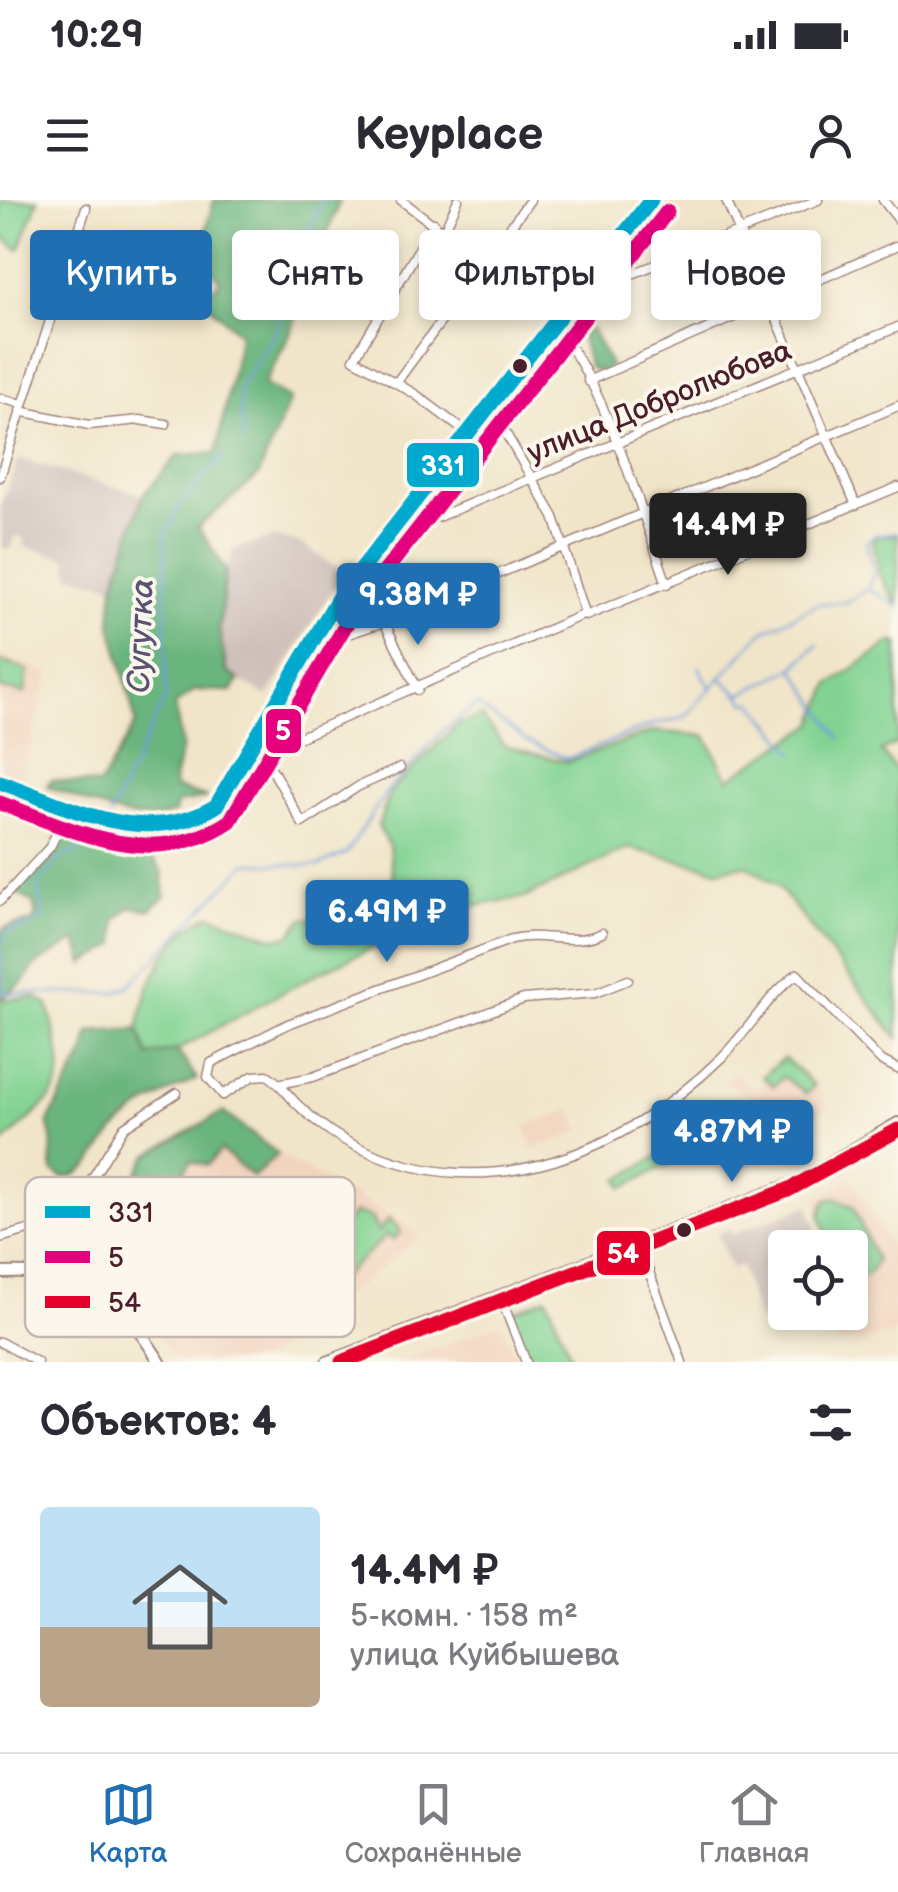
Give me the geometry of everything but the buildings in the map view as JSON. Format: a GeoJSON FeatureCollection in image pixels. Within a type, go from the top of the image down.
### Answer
{"type":"FeatureCollection","features":[{"type":"Feature","properties":{"kind":"main road"},"geometry":{"type":"LineString","coordinates":[[0,782],[121,822],[162,828],[207,814],[258,752],[318,628],[382,540],[651,200]]}},
{"type":"Feature","properties":{"kind":"main road"},"geometry":{"type":"LineString","coordinates":[[337,1361],[797,1184],[898,1126]]}},
{"type":"Feature","properties":{"kind":"main road"},"geometry":{"type":"LineString","coordinates":[[143,1337],[160,1362]]}},
{"type":"Feature","properties":{"kind":"street"},"geometry":{"type":"LineString","coordinates":[[402,200],[443,230]]}},
{"type":"Feature","properties":{"kind":"street"},"geometry":{"type":"LineString","coordinates":[[444,230],[458,200]]}},
{"type":"Feature","properties":{"kind":"street"},"geometry":{"type":"LineString","coordinates":[[509,230],[530,200]]}},
{"type":"Feature","properties":{"kind":"street"},"geometry":{"type":"LineString","coordinates":[[726,200],[739,230]]}},
{"type":"Feature","properties":{"kind":"street"},"geometry":{"type":"LineString","coordinates":[[745,230],[818,200]]}},
{"type":"Feature","properties":{"kind":"street"},"geometry":{"type":"LineString","coordinates":[[882,200],[898,219]]}},
{"type":"Feature","properties":{"kind":"street"},"geometry":{"type":"LineString","coordinates":[[0,476],[86,208]]}},
{"type":"Feature","properties":{"kind":"street"},"geometry":{"type":"LineString","coordinates":[[434,222],[354,359],[467,433]]}},
{"type":"Feature","properties":{"kind":"street"},"geometry":{"type":"LineString","coordinates":[[821,277],[897,245]]}},
{"type":"Feature","properties":{"kind":"street"},"geometry":{"type":"LineString","coordinates":[[564,336],[597,288],[651,267]]}},
{"type":"Feature","properties":{"kind":"street"},"geometry":{"type":"LineString","coordinates":[[396,383],[443,320]]}},
{"type":"Feature","properties":{"kind":"street"},"geometry":{"type":"LineString","coordinates":[[552,320],[588,381],[621,452],[667,584]]}},
{"type":"Feature","properties":{"kind":"street"},"geometry":{"type":"LineString","coordinates":[[588,381],[724,320]]}},
{"type":"Feature","properties":{"kind":"street"},"geometry":{"type":"LineString","coordinates":[[777,320],[856,505]]}},
{"type":"Feature","properties":{"kind":"street","name":"улица Добролюбова"},"geometry":{"type":"LineString","coordinates":[[382,540],[898,328]]}},
{"type":"Feature","properties":{"kind":"street"},"geometry":{"type":"LineString","coordinates":[[0,398],[89,424],[140,420],[166,424]]}},
{"type":"Feature","properties":{"kind":"street"},"geometry":{"type":"LineString","coordinates":[[490,406],[554,517],[561,549],[586,615]]}},
{"type":"Feature","properties":{"kind":"street"},"geometry":{"type":"LineString","coordinates":[[318,628],[342,636],[384,622],[898,406]]}},
{"type":"Feature","properties":{"kind":"street"},"geometry":{"type":"LineString","coordinates":[[400,768],[360,786],[302,822],[258,752],[418,690],[586,615],[898,488]]}},
{"type":"Feature","properties":{"kind":"street"},"geometry":{"type":"LineString","coordinates":[[384,622],[418,690]]}},
{"type":"Feature","properties":{"kind":"street"},"geometry":{"type":"LineString","coordinates":[[0,901],[55,838],[56,818],[37,803],[37,794]]}},
{"type":"Feature","properties":{"kind":"street"},"geometry":{"type":"LineString","coordinates":[[602,933],[584,939],[512,939],[288,1024],[208,1067],[208,1077],[222,1095],[260,1074],[278,1084],[322,1125],[389,1160],[452,1175],[526,1169],[617,1134],[675,1097],[750,1029],[797,974],[880,1060],[898,1069]]}},
{"type":"Feature","properties":{"kind":"street"},"geometry":{"type":"LineString","coordinates":[[278,1084],[309,1078],[524,1000],[595,994],[628,980]]}},
{"type":"Feature","properties":{"kind":"street"},"geometry":{"type":"LineString","coordinates":[[93,1177],[124,1127],[177,1093]]}},
{"type":"Feature","properties":{"kind":"street"},"geometry":{"type":"LineString","coordinates":[[0,1238],[25,1231]]}},
{"type":"Feature","properties":{"kind":"street"},"geometry":{"type":"LineString","coordinates":[[639,1245],[682,1362]]}},
{"type":"Feature","properties":{"kind":"street"},"geometry":{"type":"LineString","coordinates":[[501,1298],[526,1362]]}},
{"type":"Feature","properties":{"kind":"street"},"geometry":{"type":"LineString","coordinates":[[0,1342],[36,1362]]}},
{"type":"Feature","properties":{"kind":"shaded area"},"geometry":{"type":"Polygon","coordinates":[[[19,459],[143,495],[114,586],[70,575],[68,559],[24,546],[25,538],[15,536],[11,549],[2,547],[0,506],[19,459]]]}},
{"type":"Feature","properties":{"kind":"shaded area"},"geometry":{"type":"Polygon","coordinates":[[[275,537],[300,543],[343,572],[267,697],[227,672],[219,630],[226,570],[234,549],[275,537]]]}},
{"type":"Feature","properties":{"kind":"shaded area"},"geometry":{"type":"Polygon","coordinates":[[[0,656],[50,672],[22,777],[0,770],[0,656]]]}},
{"type":"Feature","properties":{"kind":"shaded area"},"geometry":{"type":"Polygon","coordinates":[[[784,1058],[810,1079],[828,1107],[790,1130],[725,1081],[733,1072],[756,1090],[784,1058]]]}},
{"type":"Feature","properties":{"kind":"shaded area"},"geometry":{"type":"Polygon","coordinates":[[[572,1109],[581,1131],[533,1149],[525,1127],[572,1109]]]}},
{"type":"Feature","properties":{"kind":"shaded area"},"geometry":{"type":"Polygon","coordinates":[[[221,1150],[252,1177],[180,1177],[191,1160],[221,1150]]]}},
{"type":"Feature","properties":{"kind":"shaded area"},"geometry":{"type":"Polygon","coordinates":[[[278,1154],[319,1177],[252,1177],[278,1154]]]}},
{"type":"Feature","properties":{"kind":"shaded area"},"geometry":{"type":"Polygon","coordinates":[[[852,1179],[898,1262],[898,1331],[860,1344],[857,1338],[838,1345],[834,1330],[868,1330],[868,1230],[823,1230],[816,1197],[852,1179]]]}},
{"type":"Feature","properties":{"kind":"shaded area"},"geometry":{"type":"Polygon","coordinates":[[[355,1197],[411,1228],[418,1239],[355,1288],[355,1197]]]}},
{"type":"Feature","properties":{"kind":"shaded area"},"geometry":{"type":"Polygon","coordinates":[[[809,1205],[817,1230],[768,1230],[768,1317],[757,1321],[741,1265],[731,1269],[717,1233],[729,1229],[732,1234],[809,1205]]]}},
{"type":"Feature","properties":{"kind":"shaded area"},"geometry":{"type":"Polygon","coordinates":[[[501,1323],[518,1362],[401,1362],[416,1356],[501,1323]]]}},
{"type":"Feature","properties":{"kind":"shaded area"},"geometry":{"type":"Polygon","coordinates":[[[160,1337],[292,1337],[260,1362],[178,1362],[160,1337]]]}},
{"type":"Feature","properties":{"kind":"green space"},"geometry":{"type":"Polygon","coordinates":[[[0,200],[38,200],[19,250],[0,235],[0,200]]]}},
{"type":"Feature","properties":{"kind":"green space"},"geometry":{"type":"Polygon","coordinates":[[[214,200],[340,200],[329,230],[232,230],[232,320],[295,320],[264,384],[290,399],[259,475],[198,527],[226,570],[219,630],[227,672],[239,680],[232,691],[195,690],[175,705],[182,746],[173,784],[208,798],[177,803],[174,813],[159,818],[143,818],[110,811],[47,786],[51,780],[100,785],[136,723],[111,623],[114,586],[143,495],[178,455],[216,453],[240,334],[212,308],[212,288],[220,281],[212,269],[212,230],[206,230],[214,200]]]}},
{"type":"Feature","properties":{"kind":"green space"},"geometry":{"type":"Polygon","coordinates":[[[591,329],[610,365],[603,372],[589,368],[580,335],[591,329]]]}},
{"type":"Feature","properties":{"kind":"green space"},"geometry":{"type":"Polygon","coordinates":[[[880,535],[898,535],[898,606],[880,576],[873,541],[880,535]]]}},
{"type":"Feature","properties":{"kind":"green space"},"geometry":{"type":"Polygon","coordinates":[[[892,642],[898,643],[898,743],[881,751],[898,773],[898,1038],[777,885],[746,865],[719,870],[628,848],[526,897],[456,909],[318,973],[177,1050],[148,1057],[139,1031],[153,977],[171,947],[196,923],[211,915],[274,938],[290,935],[303,919],[335,919],[378,928],[395,892],[389,846],[378,826],[390,792],[458,724],[482,716],[504,746],[567,762],[653,731],[706,736],[728,779],[814,724],[830,684],[892,642]]]}},
{"type":"Feature","properties":{"kind":"green space"},"geometry":{"type":"Polygon","coordinates":[[[0,661],[28,670],[25,693],[0,689],[0,661]]]}},
{"type":"Feature","properties":{"kind":"green space"},"geometry":{"type":"Polygon","coordinates":[[[48,805],[140,836],[165,839],[163,848],[150,855],[162,871],[165,896],[151,910],[130,907],[116,920],[116,945],[84,964],[77,940],[35,965],[24,982],[0,1000],[0,936],[4,928],[33,921],[36,916],[33,902],[16,893],[48,859],[68,819],[48,805]]]}},
{"type":"Feature","properties":{"kind":"green space"},"geometry":{"type":"Polygon","coordinates":[[[35,997],[48,1005],[59,1057],[57,1086],[39,1111],[0,1146],[0,1000],[35,997]]]}},
{"type":"Feature","properties":{"kind":"green space"},"geometry":{"type":"Polygon","coordinates":[[[138,1029],[148,1056],[177,1050],[197,1079],[143,1107],[115,1131],[87,1167],[80,1173],[62,1177],[53,1171],[48,1122],[84,1054],[90,1032],[138,1029]]]}},
{"type":"Feature","properties":{"kind":"green space"},"geometry":{"type":"Polygon","coordinates":[[[784,1058],[814,1085],[807,1094],[783,1077],[774,1086],[762,1076],[784,1058]]]}},
{"type":"Feature","properties":{"kind":"green space"},"geometry":{"type":"Polygon","coordinates":[[[223,1112],[278,1154],[253,1177],[221,1150],[207,1165],[191,1161],[180,1177],[135,1177],[148,1155],[223,1112]]]}},
{"type":"Feature","properties":{"kind":"green space"},"geometry":{"type":"Polygon","coordinates":[[[679,1144],[685,1155],[623,1188],[619,1179],[679,1144]]]}},
{"type":"Feature","properties":{"kind":"green space"},"geometry":{"type":"Polygon","coordinates":[[[835,1198],[853,1206],[863,1230],[825,1230],[820,1215],[826,1200],[835,1198]]]}},
{"type":"Feature","properties":{"kind":"green space"},"geometry":{"type":"Polygon","coordinates":[[[355,1213],[371,1217],[378,1232],[389,1219],[401,1232],[393,1240],[387,1235],[355,1265],[355,1213]]]}},
{"type":"Feature","properties":{"kind":"green space"},"geometry":{"type":"Polygon","coordinates":[[[868,1241],[876,1260],[868,1272],[868,1241]]]}},
{"type":"Feature","properties":{"kind":"green space"},"geometry":{"type":"Polygon","coordinates":[[[547,1297],[573,1362],[530,1362],[510,1313],[547,1297]]]}},
{"type":"Feature","properties":{"kind":"waterway","name":"Сугутка"},"geometry":{"type":"LineString","coordinates":[[243,441],[239,389],[275,334],[303,242],[323,200]]}},
{"type":"Feature","properties":{"kind":"waterway","name":"Сугутка"},"geometry":{"type":"LineString","coordinates":[[110,816],[166,697],[165,535],[181,504],[223,455]]}},
{"type":"Feature","properties":{"kind":"waterway"},"geometry":{"type":"LineString","coordinates":[[0,993],[114,993],[129,986],[247,863],[318,866],[347,853],[387,791],[445,729],[477,705],[527,741],[567,759],[654,724],[684,718],[761,633],[818,604],[847,602],[868,588],[875,573],[866,542],[876,535],[898,532]]}},
{"type":"Feature","properties":{"kind":"waterway"},"geometry":{"type":"LineString","coordinates":[[870,590],[898,606]]}},
{"type":"Feature","properties":{"kind":"waterway"},"geometry":{"type":"LineString","coordinates":[[722,679],[740,695],[793,668],[818,644]]}},
{"type":"Feature","properties":{"kind":"waterway"},"geometry":{"type":"LineString","coordinates":[[699,667],[710,687]]}},
{"type":"Feature","properties":{"kind":"waterway"},"geometry":{"type":"LineString","coordinates":[[794,669],[840,738]]}},
{"type":"Feature","properties":{"kind":"waterway"},"geometry":{"type":"LineString","coordinates":[[740,695],[746,703],[753,702],[795,754]]}},
{"type":"Feature","properties":{"kind":"waterway","name":"Сугутка"},"geometry":{"type":"LineString","coordinates":[[0,948],[7,932],[38,923],[43,917],[38,884],[59,860],[92,843],[106,824]]}},
{"type":"Feature","properties":{"kind":"waterway","name":"Сугутка"},"geometry":{"type":"LineString","coordinates":[[0,949],[4,991]]}},
{"type":"Feature","properties":{"kind":"transit line","name":"331"},"geometry":{"type":"LineString","coordinates":[[0,782],[81,812],[135,824],[162,824],[216,806],[337,600],[651,200]]}},
{"type":"Feature","properties":{"kind":"transit line","name":"5"},"geometry":{"type":"LineString","coordinates":[[0,803],[86,834],[144,845],[173,844],[201,836],[230,821],[354,611],[667,212]]}},
{"type":"Feature","properties":{"kind":"transit line","name":"54"},"geometry":{"type":"LineString","coordinates":[[342,1362],[788,1190],[898,1130]]}}]}
